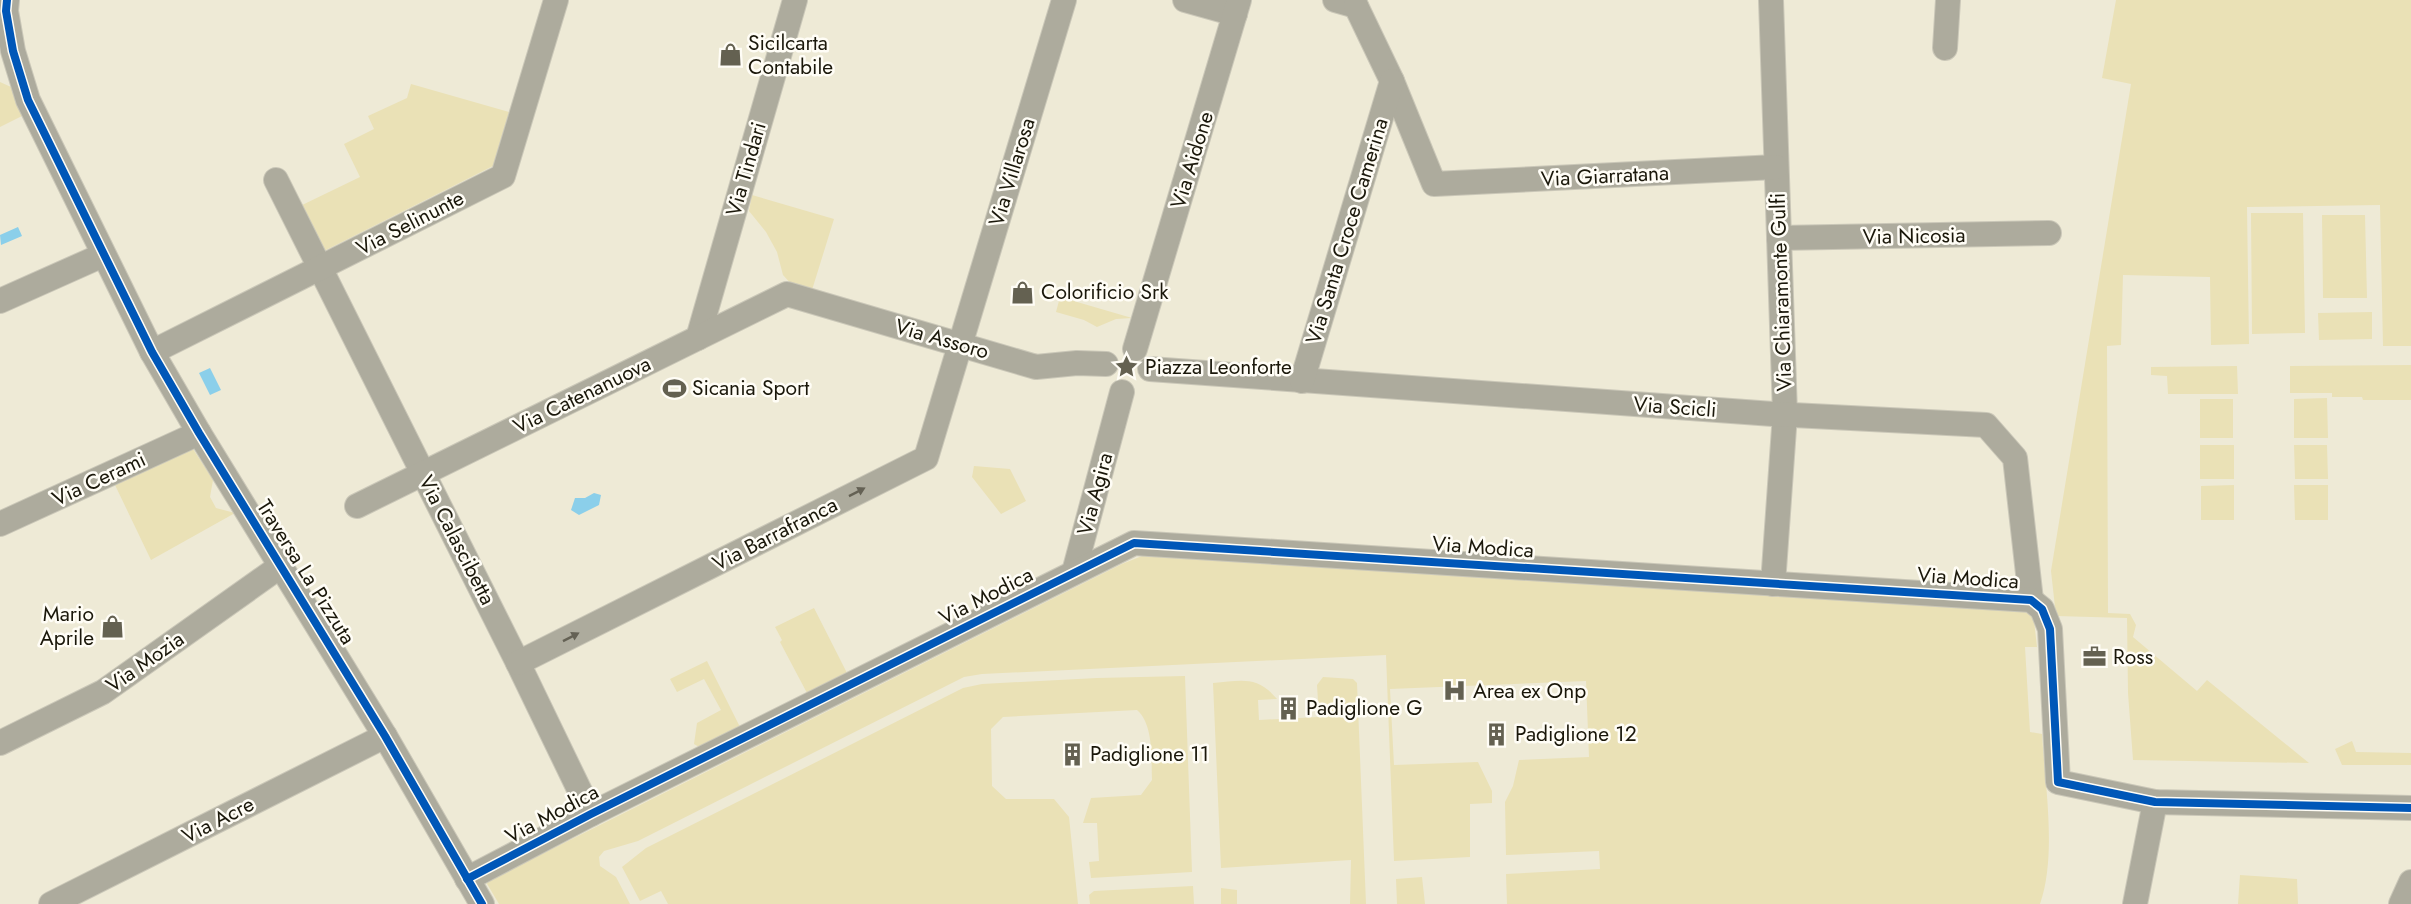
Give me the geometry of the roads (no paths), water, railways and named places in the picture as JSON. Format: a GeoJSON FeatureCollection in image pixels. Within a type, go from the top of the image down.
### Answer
{"type":"FeatureCollection","features":[{"type":"Feature","properties":{"kind":"street","name":"Via Selinunte"},"geometry":{"type":"LineString","coordinates":[[152,352],[503,176],[556,0]]}},
{"type":"Feature","properties":{"kind":"street","name":"Via Tindari"},"geometry":{"type":"LineString","coordinates":[[698,338],[795,0]]}},
{"type":"Feature","properties":{"kind":"street","name":"Via Villarosa"},"geometry":{"type":"LineString","coordinates":[[961,345],[1064,0]]}},
{"type":"Feature","properties":{"kind":"street"},"geometry":{"type":"LineString","coordinates":[[1185,0],[1237,7]]}},
{"type":"Feature","properties":{"kind":"street","name":"Via Chiaramonte Gulfi"},"geometry":{"type":"LineString","coordinates":[[1771,0],[1785,414],[1773,584]]}},
{"type":"Feature","properties":{"kind":"street"},"geometry":{"type":"LineString","coordinates":[[1945,48],[1948,0]]}},
{"type":"Feature","properties":{"kind":"street"},"geometry":{"type":"LineString","coordinates":[[1350,2],[1392,81]]}},
{"type":"Feature","properties":{"kind":"street","name":"Via Aidone"},"geometry":{"type":"LineString","coordinates":[[1136,349],[1237,7]]}},
{"type":"Feature","properties":{"kind":"street"},"geometry":{"type":"LineString","coordinates":[[4,11],[28,100]]}},
{"type":"Feature","properties":{"kind":"street"},"geometry":{"type":"LineString","coordinates":[[0,65],[28,100]]}},
{"type":"Feature","properties":{"kind":"street","name":"Via Giarratana"},"geometry":{"type":"LineString","coordinates":[[1392,81],[1434,184],[1776,167]]}},
{"type":"Feature","properties":{"kind":"street","name":"Via Santa Croce Camerina"},"geometry":{"type":"LineString","coordinates":[[1302,381],[1392,81]]}},
{"type":"Feature","properties":{"kind":"street","name":"Traversa La Pizzuta"},"geometry":{"type":"LineString","coordinates":[[28,100],[152,352],[199,433],[385,736],[482,904]]}},
{"type":"Feature","properties":{"kind":"street","name":"Via Calascibetta"},"geometry":{"type":"LineString","coordinates":[[276,180],[318,269],[423,473],[591,814]]}},
{"type":"Feature","properties":{"kind":"street","name":"Via Nicosia"},"geometry":{"type":"LineString","coordinates":[[1779,238],[2049,233]]}},
{"type":"Feature","properties":{"kind":"street"},"geometry":{"type":"LineString","coordinates":[[0,301],[103,255]]}},
{"type":"Feature","properties":{"kind":"street","name":"Via Catenanuova"},"geometry":{"type":"LineString","coordinates":[[357,506],[787,294],[808,300]]}},
{"type":"Feature","properties":{"kind":"street","name":"Via Assoro"},"geometry":{"type":"LineString","coordinates":[[808,300],[1036,367],[1077,363],[1106,364]]}},
{"type":"Feature","properties":{"kind":"street","name":"Via Barrafranca"},"geometry":{"type":"LineString","coordinates":[[518,663],[926,458],[961,345]]}},
{"type":"Feature","properties":{"kind":"street"},"geometry":{"type":"LineString","coordinates":[[1128,348],[1136,349],[1146,357],[1150,369],[1147,382],[1129,393],[1122,392],[1116,389],[1107,378],[1106,364],[1114,352],[1128,348]]}},
{"type":"Feature","properties":{"kind":"street","name":"Via Scicli"},"geometry":{"type":"LineString","coordinates":[[1150,369],[1785,414],[1986,425],[2015,458],[2031,600]]}},
{"type":"Feature","properties":{"kind":"street","name":"Via Agira"},"geometry":{"type":"LineString","coordinates":[[1074,572],[1122,392]]}},
{"type":"Feature","properties":{"kind":"street","name":"Via Cerami"},"geometry":{"type":"LineString","coordinates":[[0,524],[199,433]]}},
{"type":"Feature","properties":{"kind":"street"},"geometry":{"type":"LineString","coordinates":[[1088,523],[1110,539],[1134,543]]}},
{"type":"Feature","properties":{"kind":"street","name":"Via Modica"},"geometry":{"type":"LineString","coordinates":[[467,879],[591,814],[1134,543],[2031,600],[2042,609],[2050,629],[2058,782],[2155,802],[2411,808]]}},
{"type":"Feature","properties":{"kind":"street","name":"Via Mozia"},"geometry":{"type":"LineString","coordinates":[[0,743],[103,692],[282,565]]}},
{"type":"Feature","properties":{"kind":"street","name":"Via Acre"},"geometry":{"type":"LineString","coordinates":[[51,904],[385,736]]}},
{"type":"Feature","properties":{"kind":"street"},"geometry":{"type":"LineString","coordinates":[[2135,904],[2155,802]]}},
{"type":"Feature","properties":{"kind":"street"},"geometry":{"type":"LineString","coordinates":[[2401,904],[2411,882]]}},
{"type":"Feature","properties":{"kind":"water"},"geometry":{"type":"Polygon","coordinates":[[[18,227],[22,236],[1,245],[0,235],[18,227]]]}},
{"type":"Feature","properties":{"kind":"water"},"geometry":{"type":"Polygon","coordinates":[[[210,368],[221,390],[210,395],[199,373],[210,368]]]}},
{"type":"Feature","properties":{"kind":"water"},"geometry":{"type":"Polygon","coordinates":[[[594,493],[601,495],[599,505],[579,515],[571,510],[575,498],[585,498],[594,493]]]}},
{"type":"Feature","properties":{"kind":"place","name":"Sicilcarta Contabile"},"geometry":{"type":"Point","coordinates":[730,55]}},
{"type":"Feature","properties":{"kind":"place","name":"Colorificio Srk"},"geometry":{"type":"Point","coordinates":[1023,292]}},
{"type":"Feature","properties":{"kind":"place","name":"Piazza Leonforte"},"geometry":{"type":"Point","coordinates":[1127,367]}},
{"type":"Feature","properties":{"kind":"place","name":"Sicania Sport"},"geometry":{"type":"Point","coordinates":[674,388]}},
{"type":"Feature","properties":{"kind":"place","name":"Mario Aprile"},"geometry":{"type":"Point","coordinates":[112,626]}},
{"type":"Feature","properties":{"kind":"place","name":"Ross"},"geometry":{"type":"Point","coordinates":[2095,657]}},
{"type":"Feature","properties":{"kind":"place","name":"Area ex Onp"},"geometry":{"type":"Point","coordinates":[1455,691]}},
{"type":"Feature","properties":{"kind":"place","name":"Padiglione G"},"geometry":{"type":"Point","coordinates":[1288,708]}},
{"type":"Feature","properties":{"kind":"place","name":"Padiglione 12"},"geometry":{"type":"Point","coordinates":[1497,734]}},
{"type":"Feature","properties":{"kind":"place","name":"Padiglione 11"},"geometry":{"type":"Point","coordinates":[1072,754]}}]}
